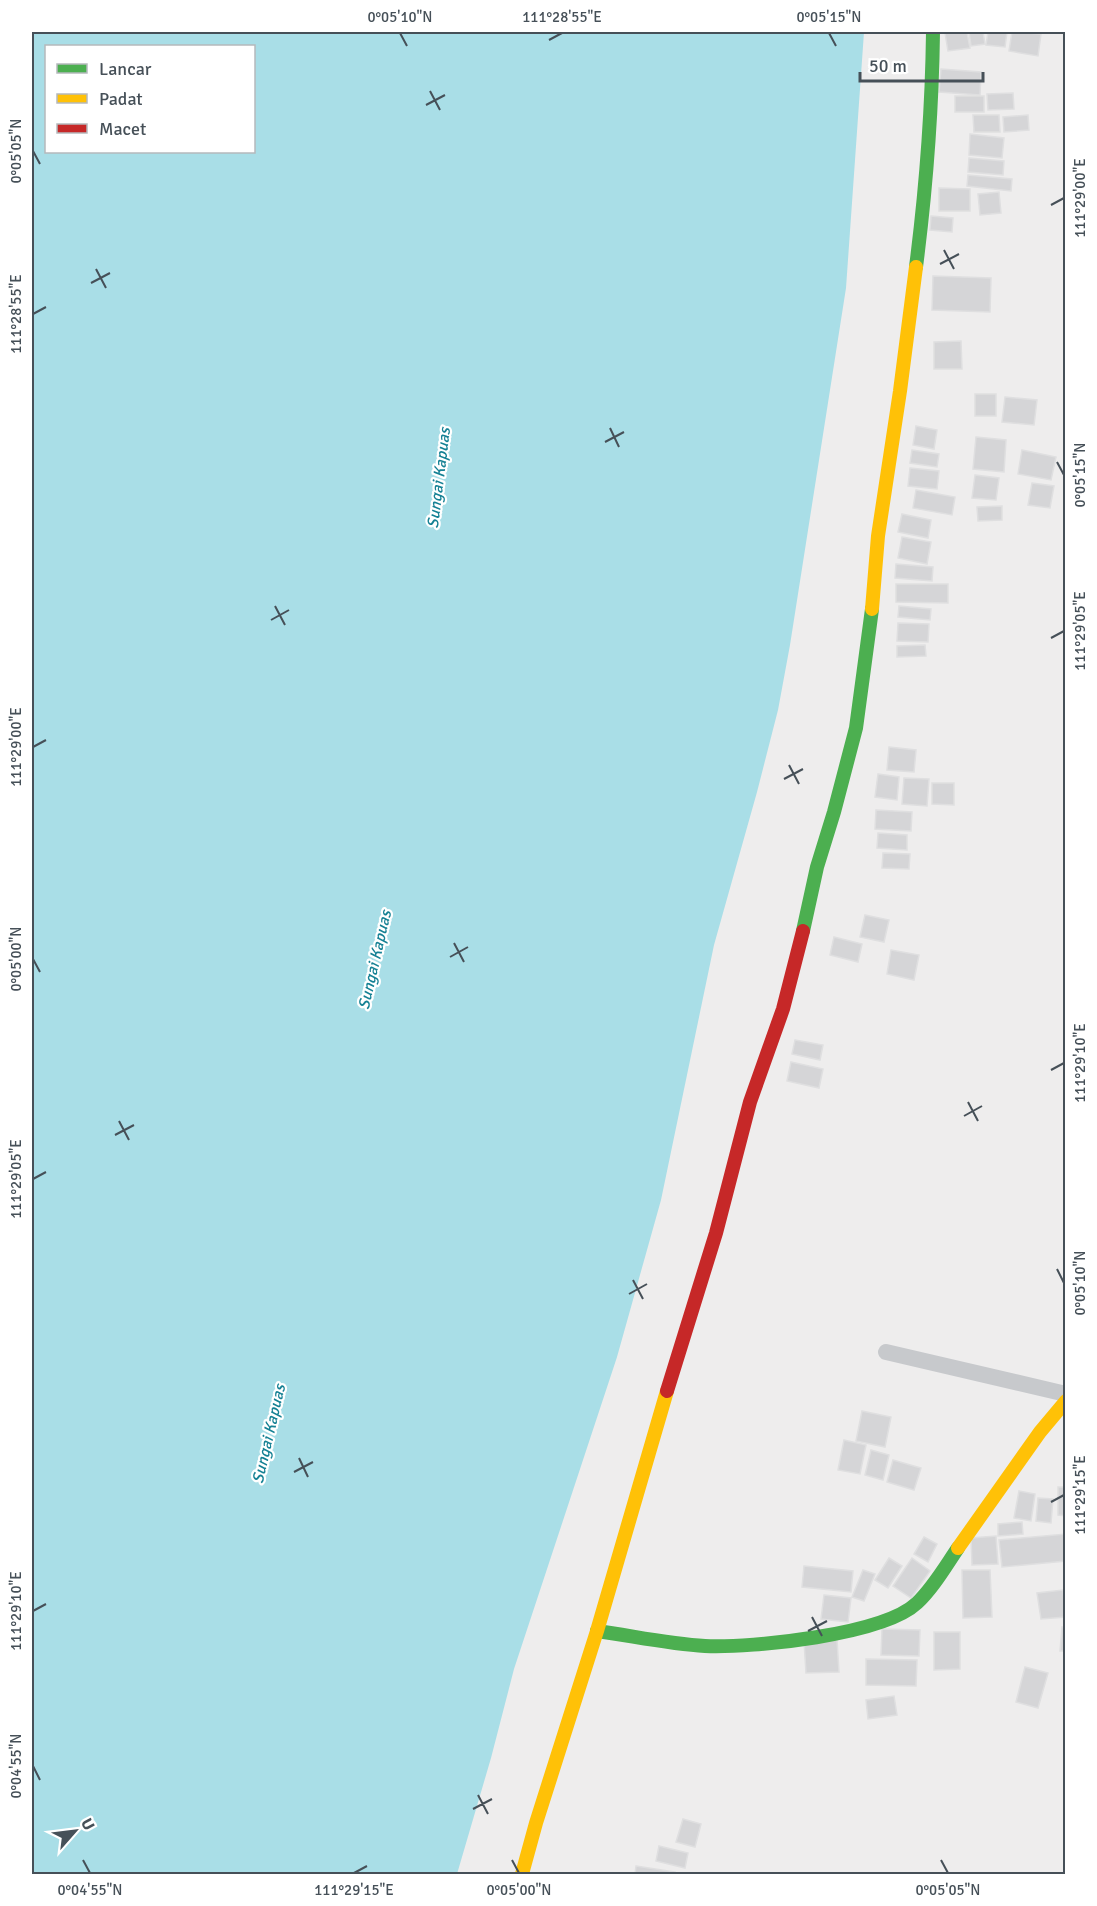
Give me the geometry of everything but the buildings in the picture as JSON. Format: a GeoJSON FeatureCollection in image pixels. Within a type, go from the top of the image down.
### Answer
{"type":"FeatureCollection","features":[{"type":"Feature","properties":{"kind":"street"},"geometry":{"type":"LineString","coordinates":[[524,1868],[716,1233],[750,1102],[783,1009],[817,867],[856,728],[874,594],[878,536],[900,391],[923,211],[932,87],[933,32]]}},
{"type":"Feature","properties":{"kind":"street"},"geometry":{"type":"LineString","coordinates":[[886,1352],[1065,1394]]}},
{"type":"Feature","properties":{"kind":"street"},"geometry":{"type":"LineString","coordinates":[[597,1631],[705,1646],[752,1645],[847,1632],[893,1619],[916,1604],[930,1588],[1040,1432],[1065,1401]]}},
{"type":"Feature","properties":{"kind":"water","name":"Sungai Kapuas"},"geometry":{"type":"Polygon","coordinates":[[[32,32],[864,32],[846,288],[778,710],[714,945],[661,1200],[617,1357],[514,1669],[457,1874],[32,1874],[32,32]]]}},
{"type":"Feature","properties":{"kind":"traffic: fast"},"geometry":{"type":"LineString","coordinates":[[916,267],[928,150],[933,32]]}},
{"type":"Feature","properties":{"kind":"traffic: fast"},"geometry":{"type":"LineString","coordinates":[[803,931],[817,867],[856,728],[872,609]]}},
{"type":"Feature","properties":{"kind":"traffic: fast"},"geometry":{"type":"LineString","coordinates":[[597,1631],[705,1646],[784,1642],[848,1631],[876,1624],[900,1614],[917,1603],[934,1584],[958,1548]]}},
{"type":"Feature","properties":{"kind":"traffic: slow"},"geometry":{"type":"LineString","coordinates":[[872,609],[878,536],[916,267]]}},
{"type":"Feature","properties":{"kind":"traffic: slow"},"geometry":{"type":"LineString","coordinates":[[522,1874],[597,1631],[667,1391]]}},
{"type":"Feature","properties":{"kind":"traffic: slow"},"geometry":{"type":"LineString","coordinates":[[958,1548],[1040,1432],[1066,1401]]}},
{"type":"Feature","properties":{"kind":"traffic: jam"},"geometry":{"type":"LineString","coordinates":[[667,1391],[716,1233],[750,1102],[783,1009],[803,931]]}}]}
